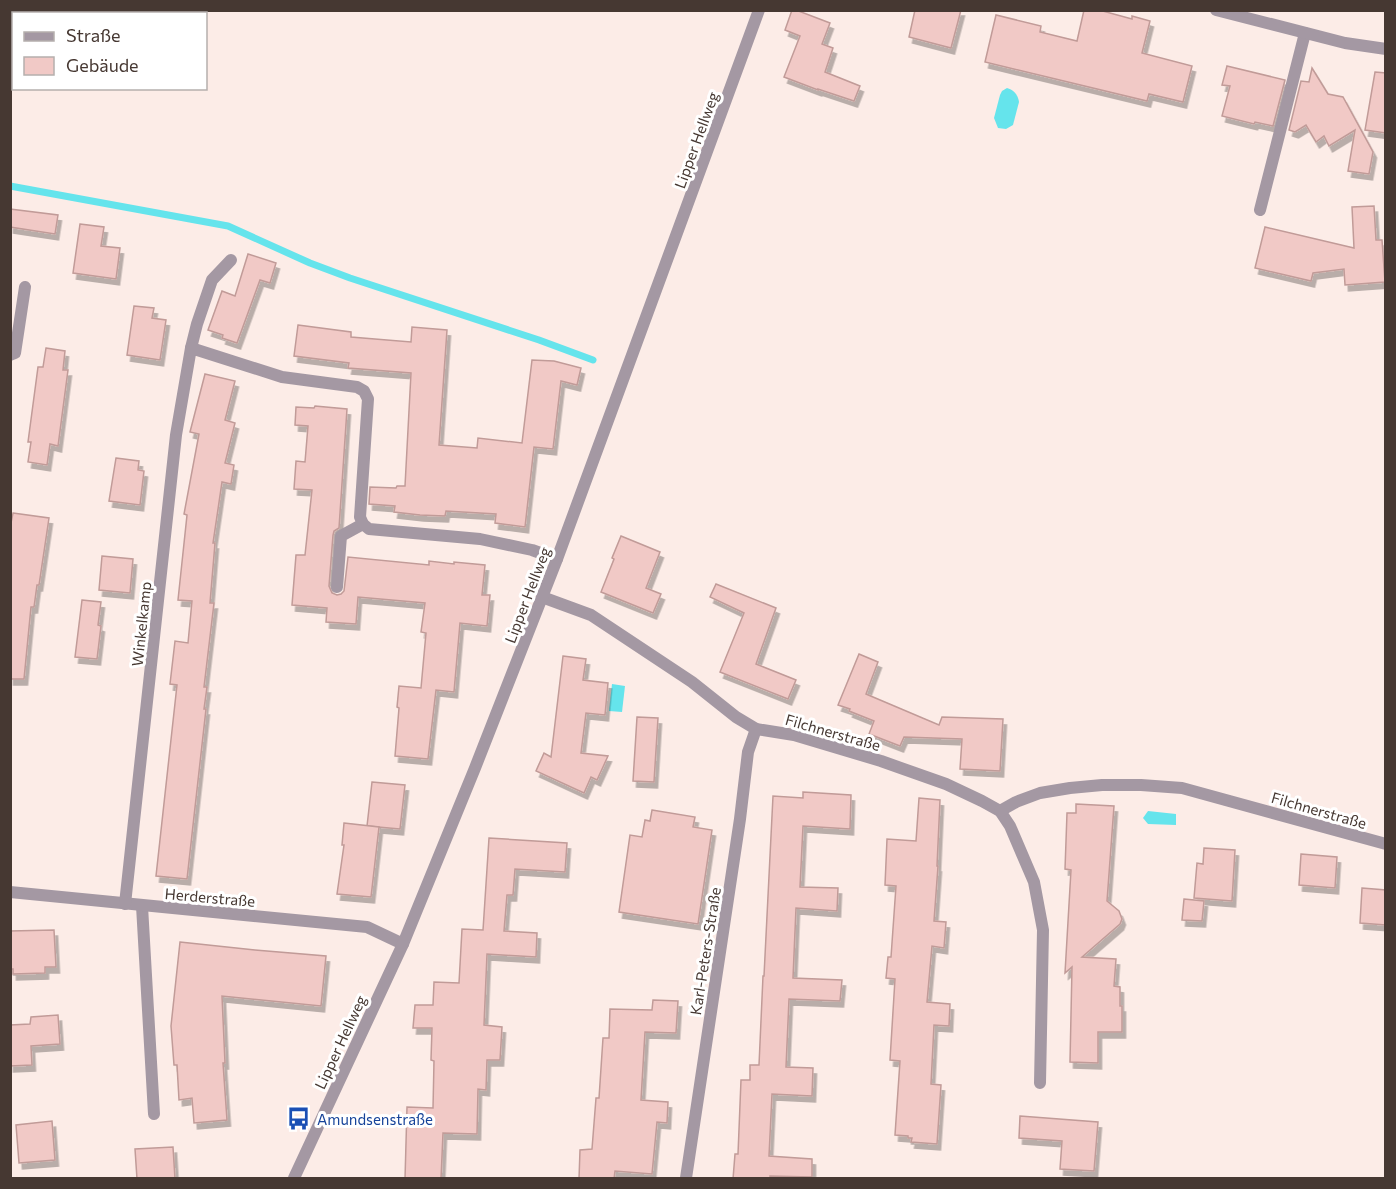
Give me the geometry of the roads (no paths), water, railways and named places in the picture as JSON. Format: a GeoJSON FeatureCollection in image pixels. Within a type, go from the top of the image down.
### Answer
{"type":"FeatureCollection","features":[{"type":"Feature","properties":{"kind":"street","name":"Lipper Hellweg"},"geometry":{"type":"LineString","coordinates":[[294,1179],[403,944],[475,768],[557,559],[759,10]]}},
{"type":"Feature","properties":{"kind":"street"},"geometry":{"type":"LineString","coordinates":[[1217,11],[1345,43],[1386,49]]}},
{"type":"Feature","properties":{"kind":"street"},"geometry":{"type":"LineString","coordinates":[[1260,210],[1305,33]]}},
{"type":"Feature","properties":{"kind":"street","name":"Winkelkamp"},"geometry":{"type":"LineString","coordinates":[[125,904],[176,435],[197,324],[212,280],[231,260]]}},
{"type":"Feature","properties":{"kind":"street"},"geometry":{"type":"LineString","coordinates":[[10,355],[15,353],[25,286]]}},
{"type":"Feature","properties":{"kind":"street"},"geometry":{"type":"LineString","coordinates":[[191,348],[282,377],[357,387],[364,391],[368,399],[360,517],[369,529],[480,538],[532,550],[557,559]]}},
{"type":"Feature","properties":{"kind":"street"},"geometry":{"type":"LineString","coordinates":[[337,587],[341,536],[363,524]]}},
{"type":"Feature","properties":{"kind":"street","name":"Filchnerstraße"},"geometry":{"type":"LineString","coordinates":[[542,597],[591,615],[692,682],[736,717],[756,729],[794,735],[881,761],[946,784],[1000,811],[1040,793],[1102,785],[1141,784],[1182,788],[1386,844]]}},
{"type":"Feature","properties":{"kind":"street","name":"Karl-Peters-Straße"},"geometry":{"type":"LineString","coordinates":[[686,1179],[748,752],[756,729]]}},
{"type":"Feature","properties":{"kind":"street"},"geometry":{"type":"LineString","coordinates":[[1000,811],[1010,826],[1034,882],[1042,920],[1040,1083]]}},
{"type":"Feature","properties":{"kind":"street","name":"Herderstraße"},"geometry":{"type":"LineString","coordinates":[[10,892],[367,927],[403,944]]}},
{"type":"Feature","properties":{"kind":"street"},"geometry":{"type":"LineString","coordinates":[[142,906],[154,1114]]}},
{"type":"Feature","properties":{"kind":"water"},"geometry":{"type":"Polygon","coordinates":[[[1007,88],[1015,93],[1019,102],[1013,125],[1006,129],[998,128],[994,118],[1000,95],[1007,88]]]}},
{"type":"Feature","properties":{"kind":"water"},"geometry":{"type":"Polygon","coordinates":[[[612,684],[625,686],[622,712],[609,711],[612,684]]]}},
{"type":"Feature","properties":{"kind":"water"},"geometry":{"type":"Polygon","coordinates":[[[1148,811],[1176,814],[1176,825],[1148,824],[1143,818],[1148,811]]]}},
{"type":"Feature","properties":{"kind":"waterway"},"geometry":{"type":"LineString","coordinates":[[10,186],[228,226],[310,263],[350,278],[593,360]]}},
{"type":"Feature","properties":{"kind":"place","name":"Amundsenstraße"},"geometry":{"type":"Point","coordinates":[299,1119]}}]}
